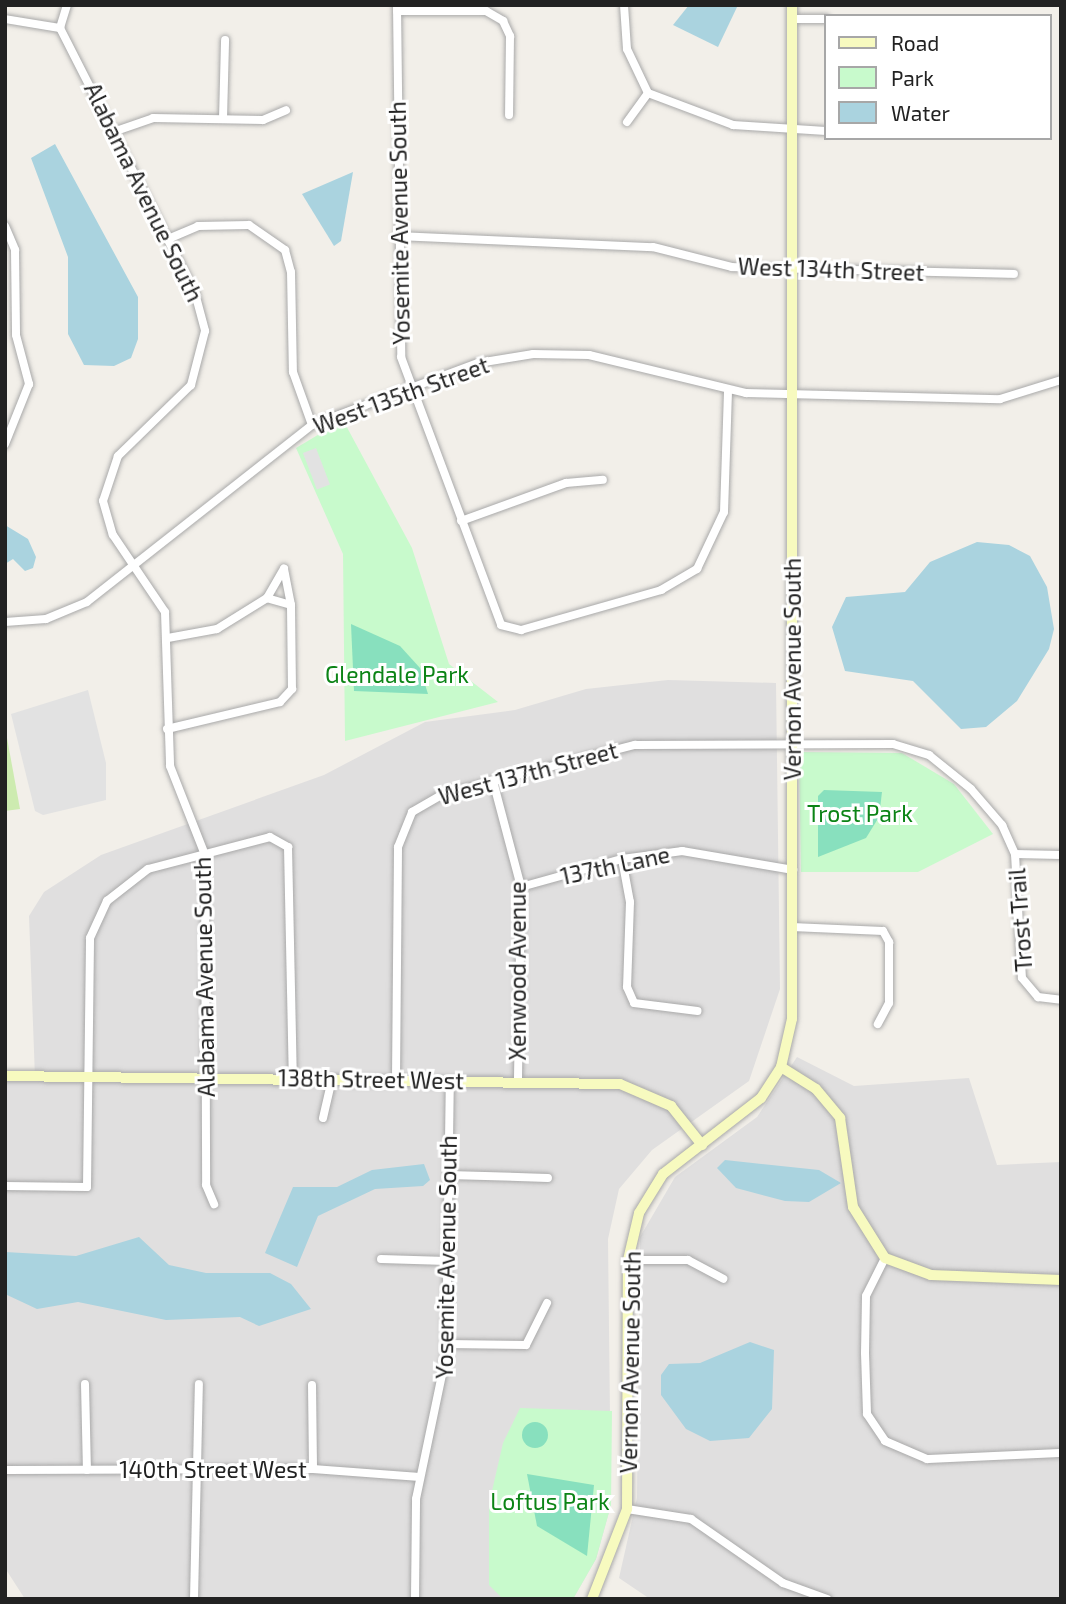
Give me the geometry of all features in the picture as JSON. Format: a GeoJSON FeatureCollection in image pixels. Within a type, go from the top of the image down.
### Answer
{"type":"FeatureCollection","features":[{"type":"Feature","properties":{"kind":"street"},"geometry":{"type":"LineString","coordinates":[[5,19],[60,28],[67,5]]}},
{"type":"Feature","properties":{"kind":"street"},"geometry":{"type":"LineString","coordinates":[[624,5],[627,49],[648,93],[733,125],[792,131],[824,131]]}},
{"type":"Feature","properties":{"kind":"street","name":"Vernon Avenue South"},"geometry":{"type":"LineString","coordinates":[[592,1599],[627,1510],[628,1260],[639,1213],[653,1190],[702,1145],[761,1098],[781,1067],[792,1019],[792,5]]}},
{"type":"Feature","properties":{"kind":"street"},"geometry":{"type":"LineString","coordinates":[[397,8],[486,11],[503,21],[510,36],[509,115]]}},
{"type":"Feature","properties":{"kind":"street","name":"Yosemite Avenue South"},"geometry":{"type":"LineString","coordinates":[[397,8],[398,340],[410,387],[497,618],[507,629],[661,590],[697,569],[724,512],[728,390]]}},
{"type":"Feature","properties":{"kind":"street"},"geometry":{"type":"LineString","coordinates":[[792,19],[824,19]]}},
{"type":"Feature","properties":{"kind":"street","name":"Alabama Avenue South"},"geometry":{"type":"LineString","coordinates":[[60,28],[116,131],[200,304],[204,346],[184,396],[118,456],[107,477],[107,524],[161,601],[168,638],[167,729],[173,776],[205,855],[206,1185],[214,1204]]}},
{"type":"Feature","properties":{"kind":"street"},"geometry":{"type":"LineString","coordinates":[[223,119],[225,40]]}},
{"type":"Feature","properties":{"kind":"street"},"geometry":{"type":"LineString","coordinates":[[626,122],[648,93]]}},
{"type":"Feature","properties":{"kind":"street"},"geometry":{"type":"LineString","coordinates":[[116,131],[153,118],[263,120],[286,110]]}},
{"type":"Feature","properties":{"kind":"street"},"geometry":{"type":"LineString","coordinates":[[168,239],[198,226],[249,225],[285,250],[291,272],[293,372],[313,425]]}},
{"type":"Feature","properties":{"kind":"street"},"geometry":{"type":"LineString","coordinates":[[5,226],[15,250],[16,335],[29,384],[5,444]]}},
{"type":"Feature","properties":{"kind":"street","name":"West 134th Street"},"geometry":{"type":"LineString","coordinates":[[397,236],[653,247],[732,267],[1014,274]]}},
{"type":"Feature","properties":{"kind":"street"},"geometry":{"type":"LineString","coordinates":[[5,336],[16,335]]}},
{"type":"Feature","properties":{"kind":"street","name":"West 135th Street"},"geometry":{"type":"LineString","coordinates":[[5,622],[67,612],[135,564],[313,425],[478,363],[552,353],[633,362],[728,390],[792,394],[1000,398],[1061,380]]}},
{"type":"Feature","properties":{"kind":"street"},"geometry":{"type":"LineString","coordinates":[[461,521],[565,483],[603,480]]}},
{"type":"Feature","properties":{"kind":"street"},"geometry":{"type":"LineString","coordinates":[[167,729],[280,702],[292,689],[291,605],[284,569],[267,598]]}},
{"type":"Feature","properties":{"kind":"street"},"geometry":{"type":"LineString","coordinates":[[168,638],[217,629],[267,598],[280,597],[291,605]]}},
{"type":"Feature","properties":{"kind":"street","name":"West 137th Street"},"geometry":{"type":"LineString","coordinates":[[396,1079],[398,846],[412,812],[442,794],[635,745],[893,744],[929,755],[991,809],[1015,854]]}},
{"type":"Feature","properties":{"kind":"street","name":"Xenwood Avenue"},"geometry":{"type":"LineString","coordinates":[[493,781],[521,887],[518,1081]]}},
{"type":"Feature","properties":{"kind":"street"},"geometry":{"type":"LineString","coordinates":[[5,1186],[87,1187],[89,958],[97,919],[122,884],[164,867],[277,839],[292,860],[293,1078]]}},
{"type":"Feature","properties":{"kind":"street","name":"137th Lane"},"geometry":{"type":"LineString","coordinates":[[521,887],[622,859],[682,851],[793,870]]}},
{"type":"Feature","properties":{"kind":"street"},"geometry":{"type":"LineString","coordinates":[[1015,854],[1061,855]]}},
{"type":"Feature","properties":{"kind":"street","name":"Trost Trail"},"geometry":{"type":"LineString","coordinates":[[1015,854],[1021,978],[1038,998],[1061,1000]]}},
{"type":"Feature","properties":{"kind":"street"},"geometry":{"type":"LineString","coordinates":[[622,859],[630,902],[627,987],[634,1003],[698,1011]]}},
{"type":"Feature","properties":{"kind":"street"},"geometry":{"type":"LineString","coordinates":[[792,927],[883,931],[889,942],[889,1003],[878,1024]]}},
{"type":"Feature","properties":{"kind":"street"},"geometry":{"type":"LineString","coordinates":[[781,1067],[816,1089],[840,1118],[853,1207],[886,1258],[931,1275],[1061,1280]]}},
{"type":"Feature","properties":{"kind":"street"},"geometry":{"type":"LineString","coordinates":[[5,1069],[11,1075]]}},
{"type":"Feature","properties":{"kind":"street","name":"138th Street West"},"geometry":{"type":"LineString","coordinates":[[11,1075],[518,1081],[642,1090],[671,1106],[702,1145]]}},
{"type":"Feature","properties":{"kind":"street"},"geometry":{"type":"LineString","coordinates":[[323,1118],[332,1079]]}},
{"type":"Feature","properties":{"kind":"street","name":"Yosemite Avenue South"},"geometry":{"type":"LineString","coordinates":[[415,1599],[420,1476],[444,1385],[447,1344],[450,1081]]}},
{"type":"Feature","properties":{"kind":"street"},"geometry":{"type":"LineString","coordinates":[[449,1175],[548,1178]]}},
{"type":"Feature","properties":{"kind":"street"},"geometry":{"type":"LineString","coordinates":[[886,1258],[866,1296],[867,1414],[885,1441],[927,1459],[1061,1453]]}},
{"type":"Feature","properties":{"kind":"street"},"geometry":{"type":"LineString","coordinates":[[381,1259],[447,1261]]}},
{"type":"Feature","properties":{"kind":"street"},"geometry":{"type":"LineString","coordinates":[[628,1260],[688,1259],[723,1279]]}},
{"type":"Feature","properties":{"kind":"street"},"geometry":{"type":"LineString","coordinates":[[447,1344],[526,1345],[547,1303]]}},
{"type":"Feature","properties":{"kind":"street"},"geometry":{"type":"LineString","coordinates":[[85,1384],[86,1470]]}},
{"type":"Feature","properties":{"kind":"street"},"geometry":{"type":"LineString","coordinates":[[194,1599],[199,1384]]}},
{"type":"Feature","properties":{"kind":"street"},"geometry":{"type":"LineString","coordinates":[[312,1385],[313,1469]]}},
{"type":"Feature","properties":{"kind":"street","name":"140th Street West"},"geometry":{"type":"LineString","coordinates":[[5,1470],[313,1469],[420,1476]]}},
{"type":"Feature","properties":{"kind":"street"},"geometry":{"type":"LineString","coordinates":[[627,1510],[691,1519],[783,1583],[827,1599]]}},
{"type":"Feature","properties":{"kind":"shaded area"},"geometry":{"type":"Polygon","coordinates":[[[316,448],[330,484],[317,489],[303,453],[316,448]]]}},
{"type":"Feature","properties":{"kind":"shaded area"},"geometry":{"type":"Polygon","coordinates":[[[668,680],[776,683],[780,989],[749,1081],[652,1150],[619,1189],[608,1239],[611,1505],[596,1559],[573,1599],[25,1599],[5,1568],[5,1080],[35,1078],[29,916],[44,892],[101,855],[324,775],[425,722],[515,710],[586,689],[668,680]]]}},
{"type":"Feature","properties":{"kind":"shaded area"},"geometry":{"type":"Polygon","coordinates":[[[88,690],[106,763],[106,800],[43,815],[35,811],[11,714],[88,690]]]}},
{"type":"Feature","properties":{"kind":"shaded area"},"geometry":{"type":"Polygon","coordinates":[[[797,1057],[854,1086],[969,1078],[997,1165],[1061,1162],[1061,1599],[650,1599],[619,1578],[637,1498],[640,1237],[675,1177],[757,1117],[797,1057]]]}},
{"type":"Feature","properties":{"kind":"green space","name":"Glendale Park"},"geometry":{"type":"Polygon","coordinates":[[[343,420],[412,548],[449,664],[498,702],[345,741],[343,554],[296,448],[343,420]]]}},
{"type":"Feature","properties":{"kind":"green space"},"geometry":{"type":"Polygon","coordinates":[[[351,624],[400,646],[420,668],[428,694],[354,691],[351,624]]]}},
{"type":"Feature","properties":{"kind":"green space"},"geometry":{"type":"Polygon","coordinates":[[[5,727],[20,809],[5,811],[5,727]]]}},
{"type":"Feature","properties":{"kind":"green space","name":"Trost Park"},"geometry":{"type":"Polygon","coordinates":[[[799,752],[902,753],[954,784],[993,834],[918,872],[801,872],[799,752]]]}},
{"type":"Feature","properties":{"kind":"green space"},"geometry":{"type":"Polygon","coordinates":[[[824,790],[882,792],[879,817],[866,838],[818,857],[818,796],[824,790]]]}},
{"type":"Feature","properties":{"kind":"green space","name":"Loftus Park"},"geometry":{"type":"Polygon","coordinates":[[[520,1408],[612,1411],[611,1505],[596,1559],[573,1599],[501,1597],[489,1585],[489,1504],[503,1443],[520,1408]]]}},
{"type":"Feature","properties":{"kind":"green space"},"geometry":{"type":"Polygon","coordinates":[[[535,1422],[544,1426],[548,1435],[544,1444],[535,1448],[526,1444],[522,1435],[526,1426],[535,1422]]]}},
{"type":"Feature","properties":{"kind":"green space"},"geometry":{"type":"Polygon","coordinates":[[[527,1474],[594,1485],[587,1556],[537,1526],[527,1474]]]}},
{"type":"Feature","properties":{"kind":"water"},"geometry":{"type":"Polygon","coordinates":[[[689,5],[738,5],[718,47],[673,25],[689,5]]]}},
{"type":"Feature","properties":{"kind":"water"},"geometry":{"type":"Polygon","coordinates":[[[55,144],[138,297],[138,339],[131,358],[114,366],[84,365],[68,334],[68,257],[31,158],[55,144]]]}},
{"type":"Feature","properties":{"kind":"water"},"geometry":{"type":"Polygon","coordinates":[[[353,172],[341,241],[334,246],[302,194],[353,172]]]}},
{"type":"Feature","properties":{"kind":"water"},"geometry":{"type":"Polygon","coordinates":[[[5,525],[28,539],[36,557],[33,568],[25,571],[13,559],[5,564],[5,525]]]}},
{"type":"Feature","properties":{"kind":"water"},"geometry":{"type":"Polygon","coordinates":[[[977,542],[1009,545],[1030,556],[1047,587],[1054,629],[1049,649],[1017,701],[986,727],[961,729],[913,681],[845,671],[832,627],[846,597],[905,592],[930,562],[977,542]]]}},
{"type":"Feature","properties":{"kind":"water"},"geometry":{"type":"Polygon","coordinates":[[[725,1160],[819,1170],[841,1183],[809,1202],[785,1201],[736,1188],[717,1168],[725,1160]]]}},
{"type":"Feature","properties":{"kind":"water"},"geometry":{"type":"Polygon","coordinates":[[[424,1164],[430,1180],[423,1186],[375,1189],[318,1216],[297,1267],[265,1253],[293,1187],[337,1187],[372,1170],[424,1164]]]}},
{"type":"Feature","properties":{"kind":"water"},"geometry":{"type":"Polygon","coordinates":[[[139,1237],[169,1265],[206,1273],[270,1273],[291,1284],[311,1309],[259,1326],[240,1317],[166,1320],[78,1302],[37,1309],[5,1294],[5,1252],[76,1256],[139,1237]]]}},
{"type":"Feature","properties":{"kind":"water"},"geometry":{"type":"Polygon","coordinates":[[[750,1342],[774,1350],[772,1409],[749,1438],[710,1441],[686,1429],[661,1395],[661,1375],[669,1364],[700,1363],[750,1342]]]}}]}
